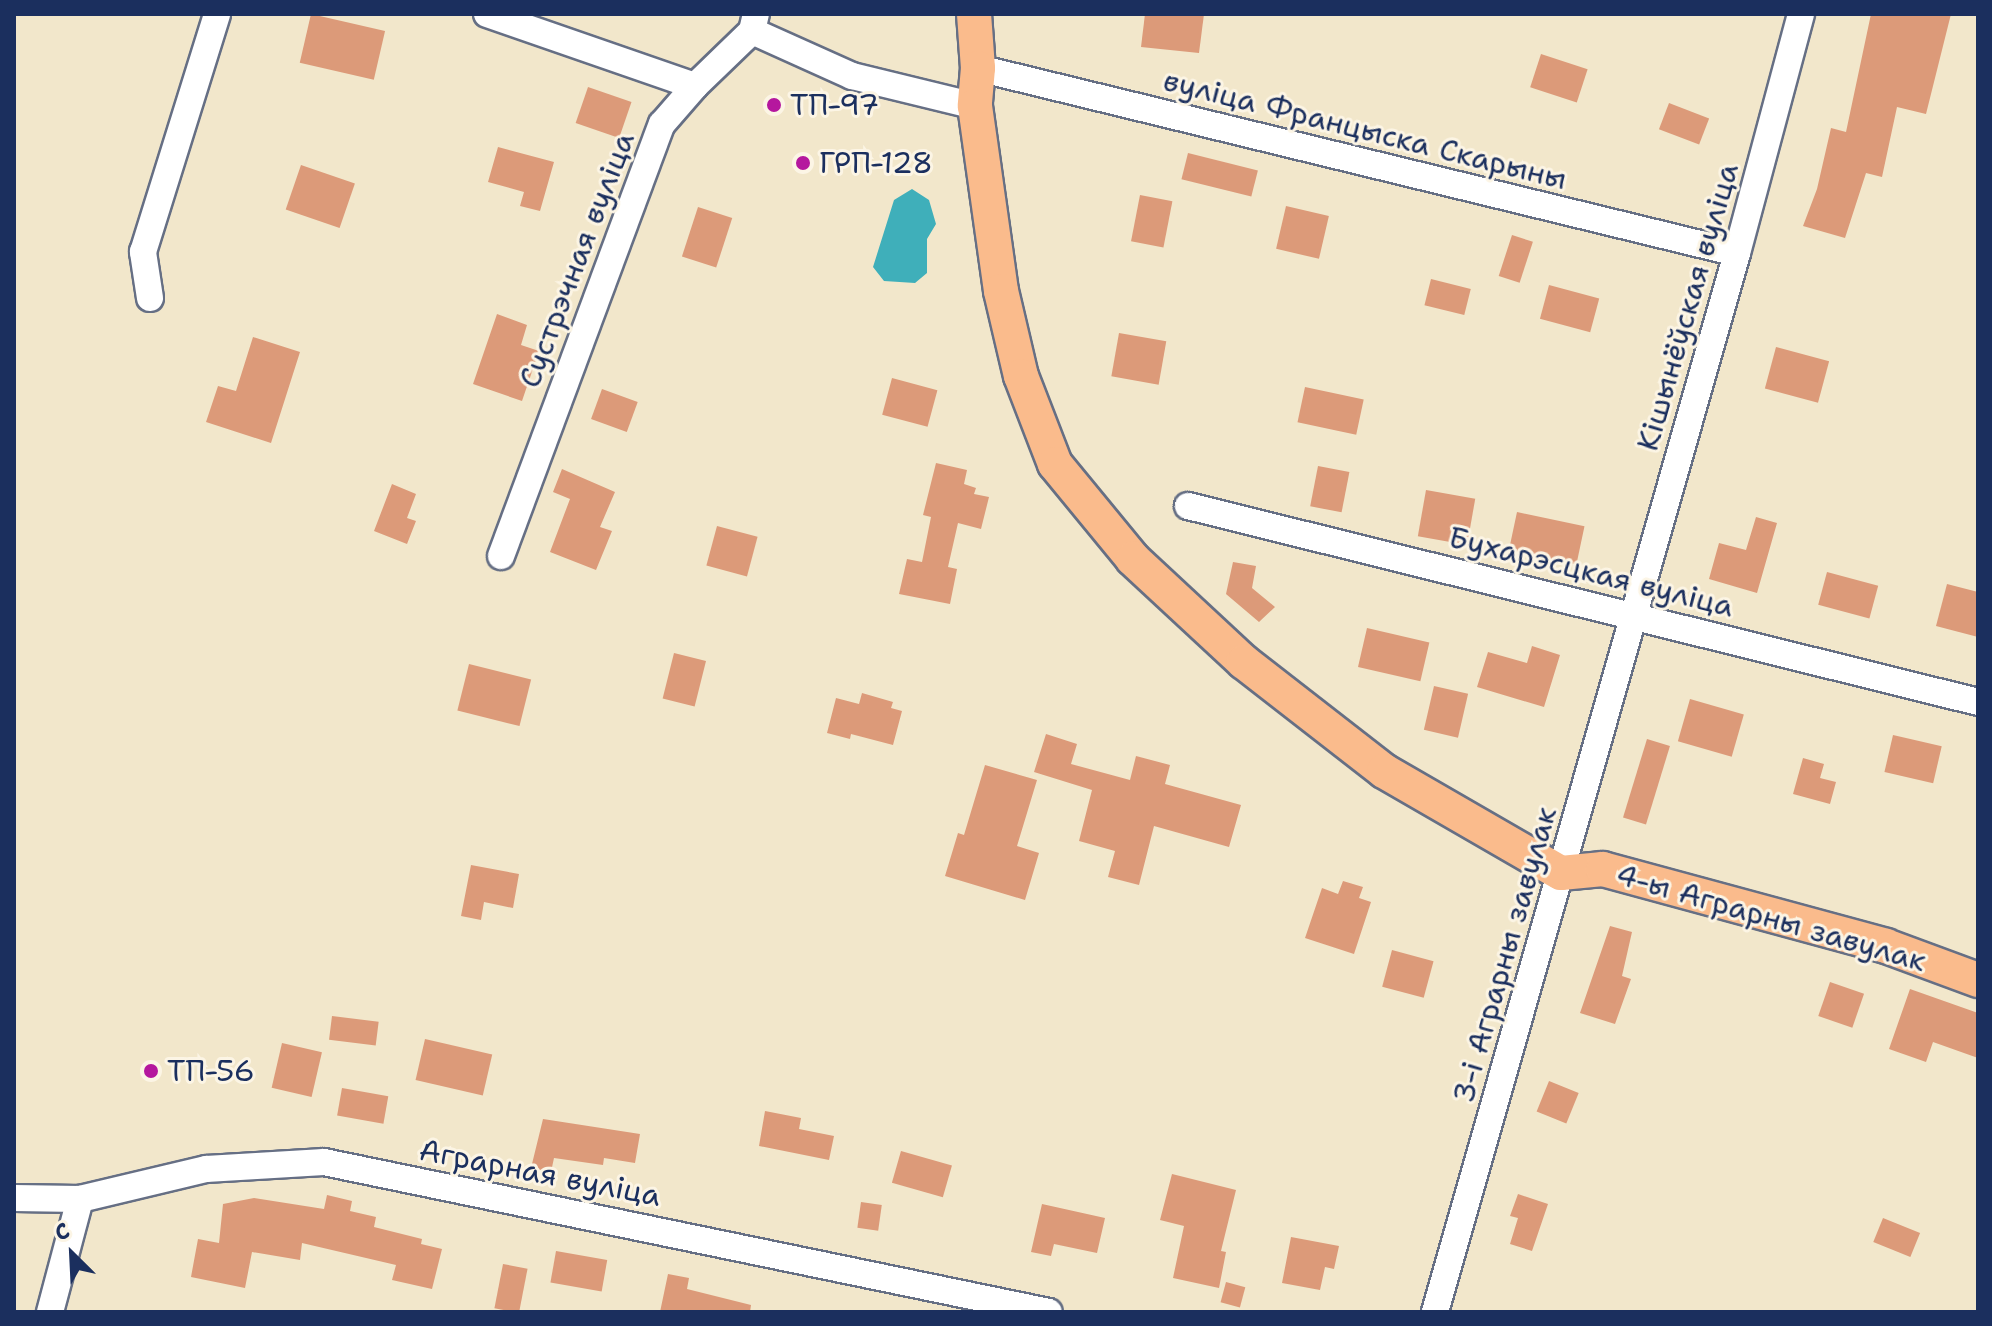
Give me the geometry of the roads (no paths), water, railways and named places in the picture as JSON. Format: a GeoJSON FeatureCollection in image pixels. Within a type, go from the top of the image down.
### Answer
{"type":"FeatureCollection","features":[{"type":"Feature","properties":{"kind":"main road"},"geometry":{"type":"LineString","coordinates":[[974,14],[978,68],[975,106],[1001,291],[1021,376],[1055,464],[1133,559],[1244,662],[1384,771],[1561,873]]}},
{"type":"Feature","properties":{"kind":"main road","name":"4-ы Аграрны завулак"},"geometry":{"type":"LineString","coordinates":[[1561,873],[1603,869],[1886,946],[1978,980]]}},
{"type":"Feature","properties":{"kind":"street"},"geometry":{"type":"LineString","coordinates":[[150,298],[143,252],[217,14]]}},
{"type":"Feature","properties":{"kind":"street"},"geometry":{"type":"LineString","coordinates":[[487,14],[695,86]]}},
{"type":"Feature","properties":{"kind":"street","name":"Кішынёўская вуліца"},"geometry":{"type":"LineString","coordinates":[[1635,616],[1801,14]]}},
{"type":"Feature","properties":{"kind":"street"},"geometry":{"type":"LineString","coordinates":[[754,22],[852,76],[975,106]]}},
{"type":"Feature","properties":{"kind":"street","name":"Сустрэчная вуліца"},"geometry":{"type":"LineString","coordinates":[[501,556],[662,124],[754,22]]}},
{"type":"Feature","properties":{"kind":"street","name":"вуліца Францыска Скарыны"},"geometry":{"type":"LineString","coordinates":[[978,68],[1737,253]]}},
{"type":"Feature","properties":{"kind":"street","name":"Бухарэсцкая вуліца"},"geometry":{"type":"LineString","coordinates":[[1188,506],[1978,702]]}},
{"type":"Feature","properties":{"kind":"street","name":"3-і Аграрны завулак"},"geometry":{"type":"LineString","coordinates":[[1435,1312],[1635,616]]}},
{"type":"Feature","properties":{"kind":"street","name":"Аграрная вуліца"},"geometry":{"type":"LineString","coordinates":[[14,1198],[80,1199],[206,1169],[324,1162],[1049,1312]]}},
{"type":"Feature","properties":{"kind":"street"},"geometry":{"type":"LineString","coordinates":[[50,1312],[80,1199]]}},
{"type":"Feature","properties":{"kind":"water"},"geometry":{"type":"Polygon","coordinates":[[[912,189],[929,200],[936,224],[927,239],[927,273],[915,283],[884,281],[873,267],[894,200],[912,189]]]}},
{"type":"Feature","properties":{"kind":"place","name":"ТП-97"},"geometry":{"type":"Point","coordinates":[774,105]}},
{"type":"Feature","properties":{"kind":"place","name":"ГРП-128"},"geometry":{"type":"Point","coordinates":[803,163]}},
{"type":"Feature","properties":{"kind":"place","name":"ТП-56"},"geometry":{"type":"Point","coordinates":[151,1071]}}]}
